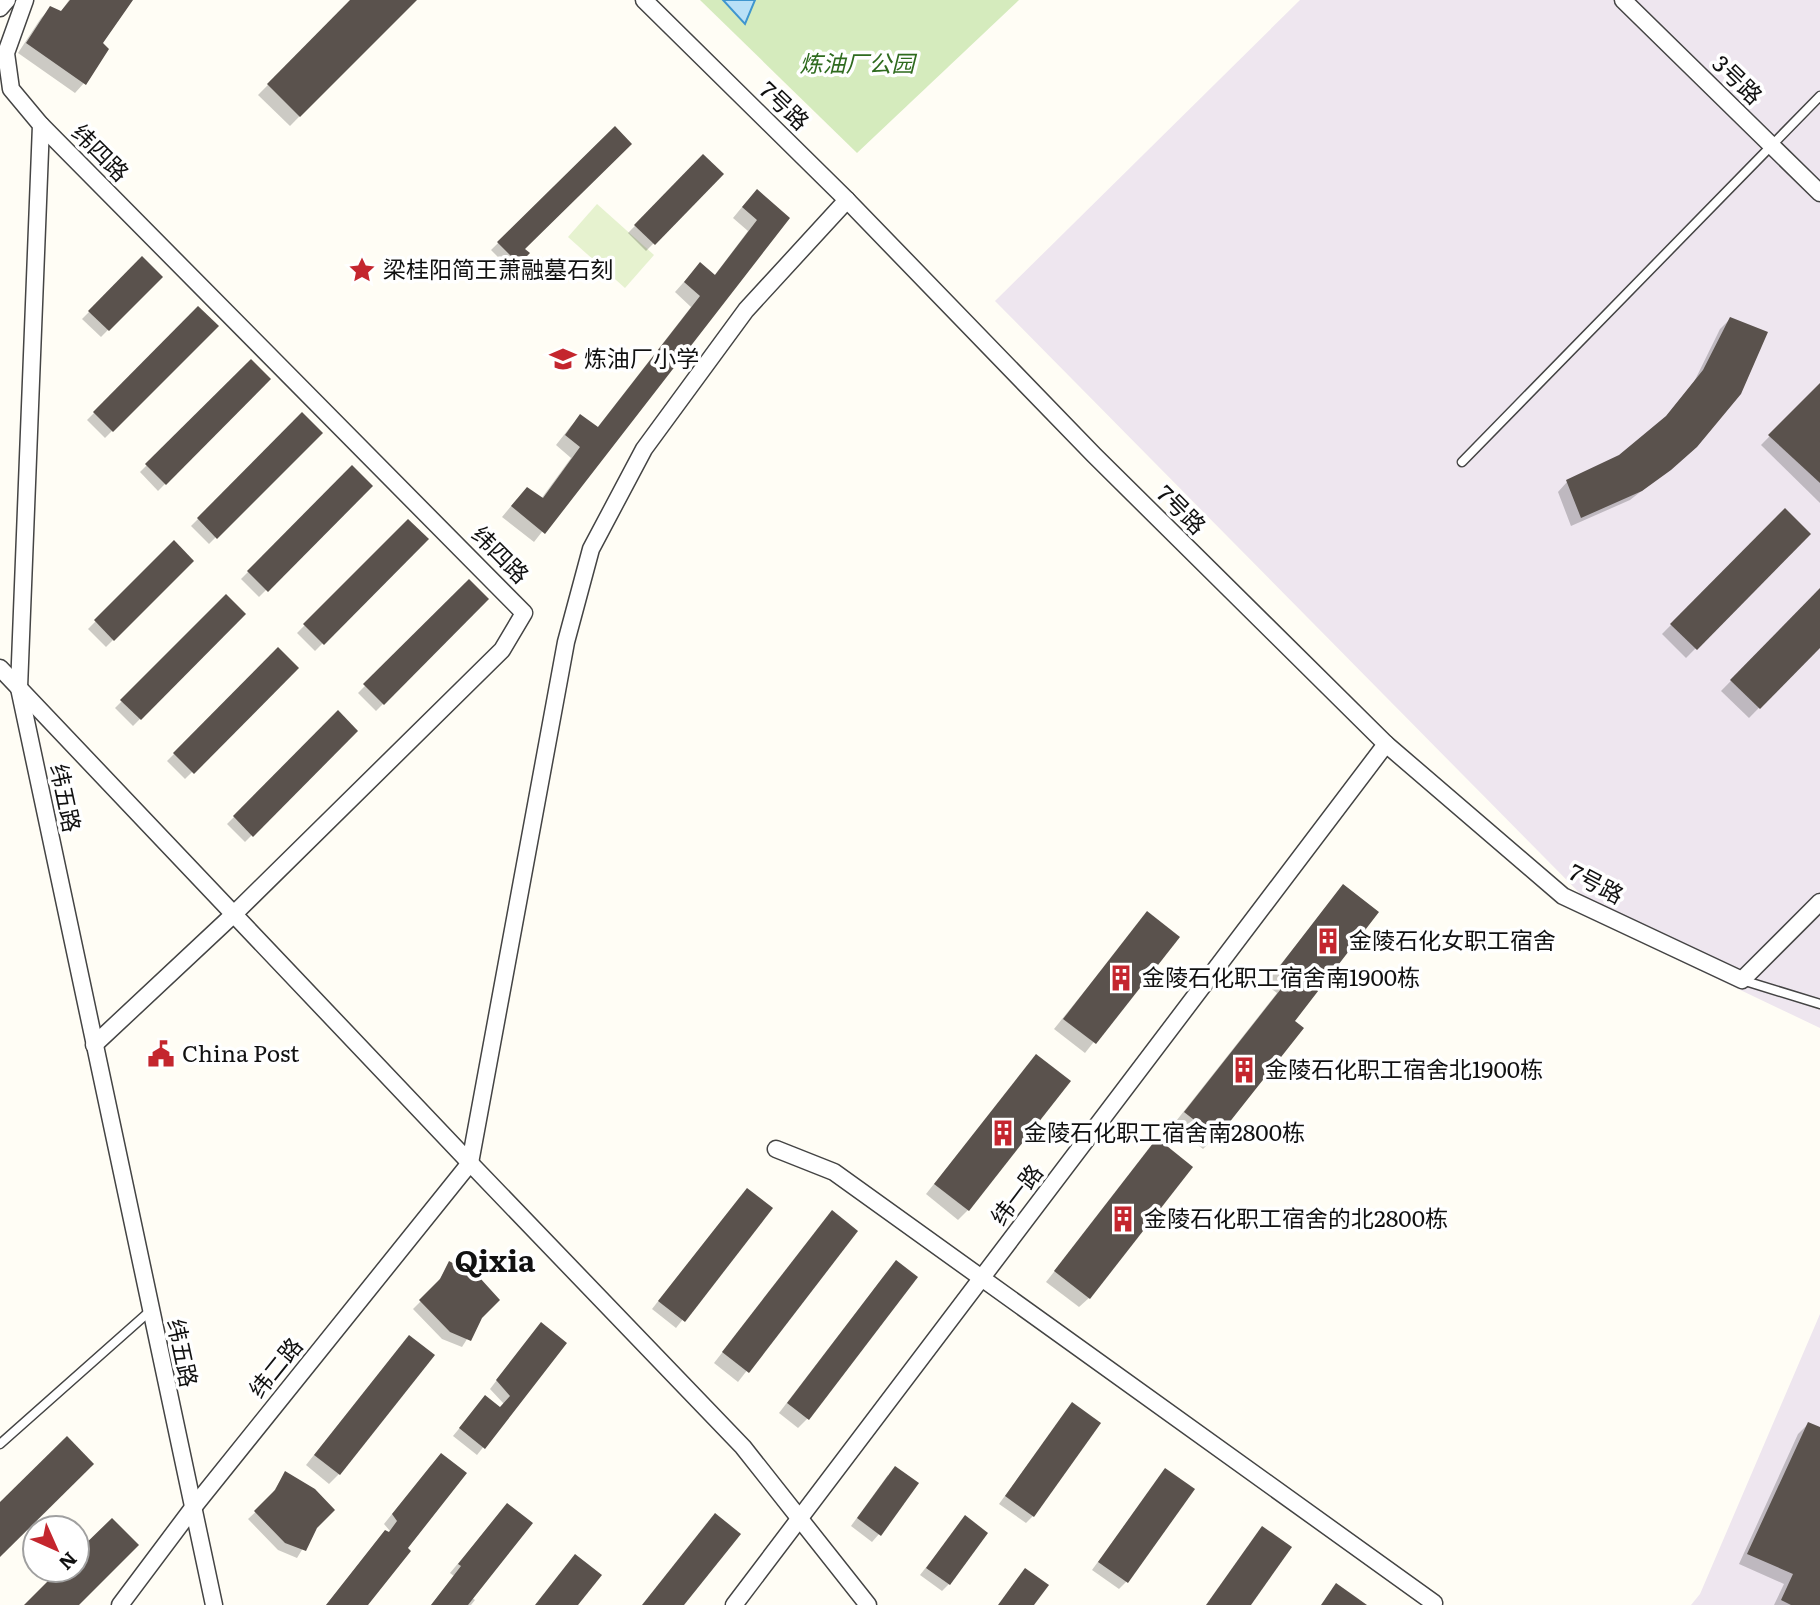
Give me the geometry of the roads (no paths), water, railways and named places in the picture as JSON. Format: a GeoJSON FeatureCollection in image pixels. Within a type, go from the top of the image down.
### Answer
{"type":"FeatureCollection","features":[{"type":"Feature","properties":{"kind":"street"},"geometry":{"type":"LineString","coordinates":[[0,8],[7,0]]}},
{"type":"Feature","properties":{"kind":"street"},"geometry":{"type":"LineString","coordinates":[[25,0],[6,53],[11,89],[41,125]]}},
{"type":"Feature","properties":{"kind":"street","name":"7号路"},"geometry":{"type":"LineString","coordinates":[[644,0],[847,200],[1094,455],[1386,744],[1563,896],[1742,980]]}},
{"type":"Feature","properties":{"kind":"street","name":"3号路"},"geometry":{"type":"LineString","coordinates":[[1623,0],[1820,193]]}},
{"type":"Feature","properties":{"kind":"street","name":"纬五路"},"geometry":{"type":"LineString","coordinates":[[41,125],[19,688],[191,1509],[214,1605]]}},
{"type":"Feature","properties":{"kind":"street","name":"纬四路"},"geometry":{"type":"LineString","coordinates":[[41,125],[524,613],[502,650],[234,914],[94,1045]]}},
{"type":"Feature","properties":{"kind":"street"},"geometry":{"type":"LineString","coordinates":[[470,1163],[566,642],[591,549],[644,449],[746,310],[847,200]]}},
{"type":"Feature","properties":{"kind":"street"},"geometry":{"type":"LineString","coordinates":[[0,668],[743,1447],[868,1605]]}},
{"type":"Feature","properties":{"kind":"street","name":"纬一路"},"geometry":{"type":"LineString","coordinates":[[734,1605],[1386,744]]}},
{"type":"Feature","properties":{"kind":"street"},"geometry":{"type":"LineString","coordinates":[[1742,980],[1820,902]]}},
{"type":"Feature","properties":{"kind":"street"},"geometry":{"type":"LineString","coordinates":[[776,1149],[834,1172],[1434,1603]]}},
{"type":"Feature","properties":{"kind":"street","name":"纬二路"},"geometry":{"type":"LineString","coordinates":[[120,1605],[191,1509],[470,1163]]}},
{"type":"Feature","properties":{"kind":"lane"},"geometry":{"type":"LineString","coordinates":[[1462,462],[1770,144],[1820,96]]}},
{"type":"Feature","properties":{"kind":"lane"},"geometry":{"type":"LineString","coordinates":[[1742,980],[1820,1004]]}},
{"type":"Feature","properties":{"kind":"lane"},"geometry":{"type":"LineString","coordinates":[[0,1444],[150,1311]]}},
{"type":"Feature","properties":{"kind":"water"},"geometry":{"type":"Polygon","coordinates":[[[723,0],[755,0],[745,24],[723,0]]]}},
{"type":"Feature","properties":{"kind":"place","name":"梁桂阳简王萧融墓石刻"},"geometry":{"type":"Point","coordinates":[362,270]}},
{"type":"Feature","properties":{"kind":"place","name":"炼油厂小学"},"geometry":{"type":"Point","coordinates":[563,359]}},
{"type":"Feature","properties":{"kind":"place","name":"金陵石化女职工宿舍"},"geometry":{"type":"Point","coordinates":[1328,941]}},
{"type":"Feature","properties":{"kind":"place","name":"金陵石化职工宿舍南1900栋"},"geometry":{"type":"Point","coordinates":[1121,978]}},
{"type":"Feature","properties":{"kind":"place","name":"China Post"},"geometry":{"type":"Point","coordinates":[161,1054]}},
{"type":"Feature","properties":{"kind":"place","name":"金陵石化职工宿舍北1900栋"},"geometry":{"type":"Point","coordinates":[1244,1070]}},
{"type":"Feature","properties":{"kind":"place","name":"金陵石化职工宿舍南2800栋"},"geometry":{"type":"Point","coordinates":[1003,1133]}},
{"type":"Feature","properties":{"kind":"place","name":"金陵石化职工宿舍的北2800栋"},"geometry":{"type":"Point","coordinates":[1123,1219]}},
{"type":"Feature","properties":{"kind":"district","name":"Qixia"},"geometry":{"type":"Point","coordinates":[495,1262]}},
{"type":"Feature","properties":{"kind":"park label","name":"炼油厂公园"},"geometry":{"type":"Point","coordinates":[857,64]}}]}
